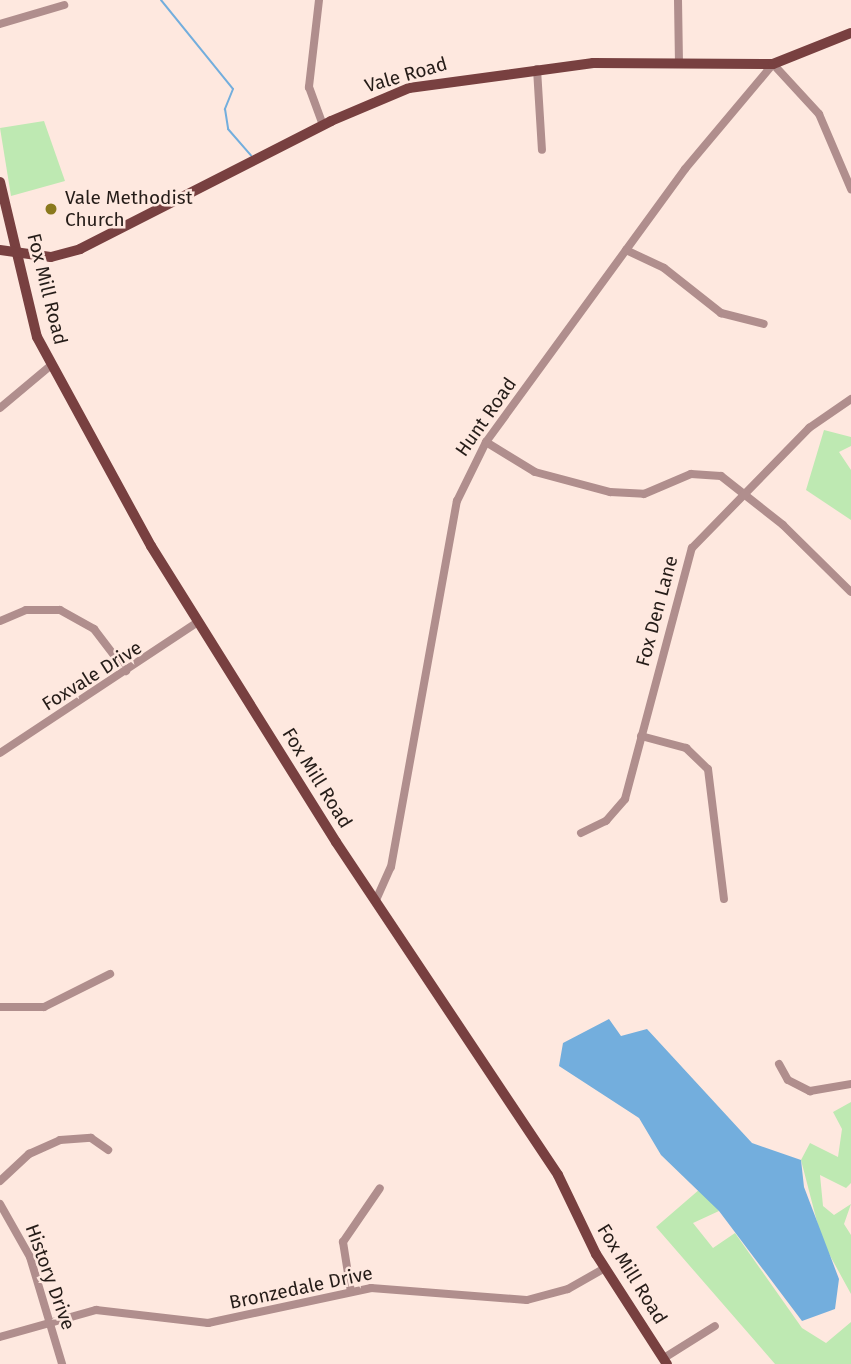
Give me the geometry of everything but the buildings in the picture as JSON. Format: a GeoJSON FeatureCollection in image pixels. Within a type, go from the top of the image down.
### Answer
{"type":"FeatureCollection","features":[{"type":"Feature","properties":{"kind":"main road","name":"Vale Road"},"geometry":{"type":"LineString","coordinates":[[0,250],[51,257],[80,249],[323,125],[409,89],[537,69],[679,61],[773,64],[851,33]]}},
{"type":"Feature","properties":{"kind":"main road","name":"Fox Mill Road"},"geometry":{"type":"LineString","coordinates":[[0,182],[50,366],[198,622],[376,900],[558,1175],[605,1268],[665,1361]]}},
{"type":"Feature","properties":{"kind":"street"},"geometry":{"type":"LineString","coordinates":[[319,0],[309,87],[323,125]]}},
{"type":"Feature","properties":{"kind":"street"},"geometry":{"type":"LineString","coordinates":[[678,0],[679,61]]}},
{"type":"Feature","properties":{"kind":"street"},"geometry":{"type":"LineString","coordinates":[[0,24],[64,5]]}},
{"type":"Feature","properties":{"kind":"street"},"geometry":{"type":"LineString","coordinates":[[773,64],[819,114],[851,189]]}},
{"type":"Feature","properties":{"kind":"street","name":"Hunt Road"},"geometry":{"type":"LineString","coordinates":[[376,900],[391,867],[457,501],[486,442],[626,250],[773,64]]}},
{"type":"Feature","properties":{"kind":"street"},"geometry":{"type":"LineString","coordinates":[[537,69],[542,150]]}},
{"type":"Feature","properties":{"kind":"street"},"geometry":{"type":"LineString","coordinates":[[626,250],[664,268],[726,316],[764,324]]}},
{"type":"Feature","properties":{"kind":"street"},"geometry":{"type":"LineString","coordinates":[[0,408],[50,366]]}},
{"type":"Feature","properties":{"kind":"street","name":"Fox Den Lane"},"geometry":{"type":"LineString","coordinates":[[581,833],[622,804],[686,558],[745,492],[817,421],[851,398]]}},
{"type":"Feature","properties":{"kind":"street"},"geometry":{"type":"LineString","coordinates":[[486,442],[535,472],[610,492],[644,494],[699,473],[721,476],[745,492],[851,592]]}},
{"type":"Feature","properties":{"kind":"street"},"geometry":{"type":"LineString","coordinates":[[0,621],[26,610],[60,610],[94,629],[126,671]]}},
{"type":"Feature","properties":{"kind":"street","name":"Foxvale Drive"},"geometry":{"type":"LineString","coordinates":[[0,752],[198,622]]}},
{"type":"Feature","properties":{"kind":"street"},"geometry":{"type":"LineString","coordinates":[[641,736],[686,748],[708,769],[724,900]]}},
{"type":"Feature","properties":{"kind":"street"},"geometry":{"type":"LineString","coordinates":[[0,1007],[44,1007],[110,974]]}},
{"type":"Feature","properties":{"kind":"street"},"geometry":{"type":"LineString","coordinates":[[779,1064],[788,1080],[810,1091],[851,1084]]}},
{"type":"Feature","properties":{"kind":"street"},"geometry":{"type":"LineString","coordinates":[[0,1181],[29,1154],[60,1139],[91,1138],[108,1150]]}},
{"type":"Feature","properties":{"kind":"street"},"geometry":{"type":"LineString","coordinates":[[351,1292],[343,1242],[380,1188]]}},
{"type":"Feature","properties":{"kind":"street","name":"History Drive"},"geometry":{"type":"LineString","coordinates":[[0,1204],[24,1243],[52,1321],[62,1364]]}},
{"type":"Feature","properties":{"kind":"street","name":"Bronzedale Drive"},"geometry":{"type":"LineString","coordinates":[[0,1338],[52,1321],[110,1309],[208,1323],[351,1292],[394,1286],[527,1300],[605,1268]]}},
{"type":"Feature","properties":{"kind":"street"},"geometry":{"type":"LineString","coordinates":[[665,1361],[715,1326]]}},
{"type":"Feature","properties":{"kind":"green space"},"geometry":{"type":"Polygon","coordinates":[[[44,121],[65,181],[11,196],[0,128],[44,121]]]}},
{"type":"Feature","properties":{"kind":"green space"},"geometry":{"type":"Polygon","coordinates":[[[824,430],[851,437],[851,446],[839,452],[851,470],[851,520],[806,490],[824,430]]]}},
{"type":"Feature","properties":{"kind":"green space"},"geometry":{"type":"Polygon","coordinates":[[[851,1102],[851,1183],[846,1188],[820,1175],[823,1206],[834,1215],[851,1204],[844,1224],[851,1235],[851,1294],[822,1241],[801,1160],[810,1143],[838,1157],[842,1129],[833,1112],[851,1102]]]}},
{"type":"Feature","properties":{"kind":"green space"},"geometry":{"type":"Polygon","coordinates":[[[700,1189],[719,1211],[693,1223],[713,1248],[735,1233],[802,1328],[826,1343],[851,1322],[851,1364],[775,1364],[656,1227],[700,1189]]]}},
{"type":"Feature","properties":{"kind":"water"},"geometry":{"type":"Polygon","coordinates":[[[609,1019],[621,1036],[647,1029],[752,1143],[801,1160],[804,1187],[839,1279],[835,1309],[802,1321],[719,1211],[661,1155],[639,1118],[559,1066],[563,1043],[609,1019]]]}},
{"type":"Feature","properties":{"kind":"waterway"},"geometry":{"type":"LineString","coordinates":[[161,0],[233,89],[225,109],[228,129],[251,155]]}},
{"type":"Feature","properties":{"kind":"place","name":"Vale Methodist Church"},"geometry":{"type":"Point","coordinates":[51,209]}}]}
